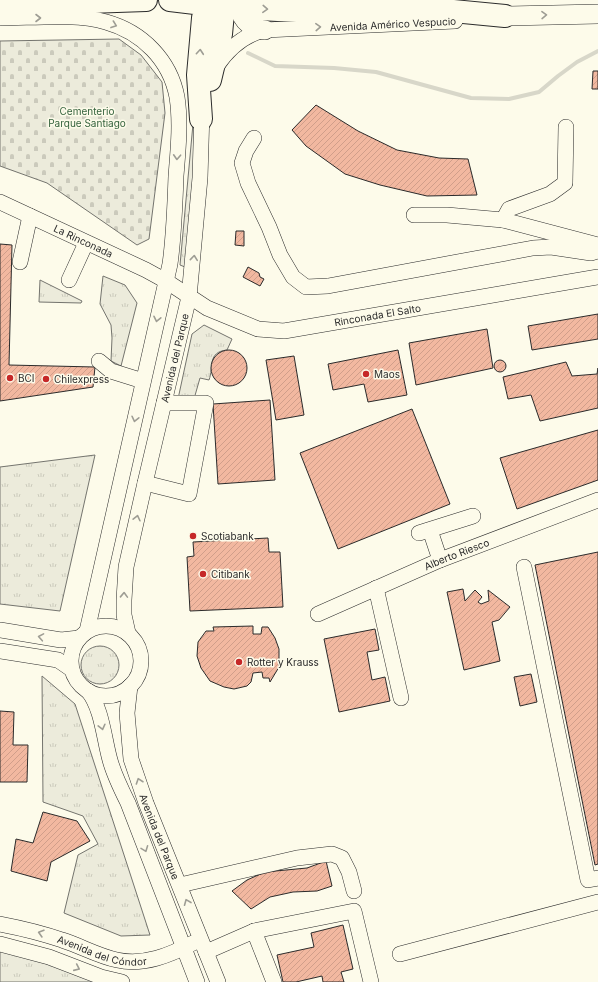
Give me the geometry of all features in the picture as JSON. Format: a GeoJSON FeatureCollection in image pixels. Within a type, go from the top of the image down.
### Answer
{"type":"FeatureCollection","features":[{"type":"Feature","properties":{"kind":"highway"},"geometry":{"type":"LineString","coordinates":[[0,5],[146,0]]}},
{"type":"Feature","properties":{"kind":"highway"},"geometry":{"type":"LineString","coordinates":[[170,0],[236,8],[278,10],[453,11],[505,16]]}},
{"type":"Feature","properties":{"kind":"highway"},"geometry":{"type":"LineString","coordinates":[[210,80],[221,34],[223,16]]}},
{"type":"Feature","properties":{"kind":"highway"},"geometry":{"type":"LineString","coordinates":[[202,119],[198,89],[198,75],[223,16]]}},
{"type":"Feature","properties":{"kind":"main road","name":"Avenida Américo Vespucio"},"geometry":{"type":"LineString","coordinates":[[505,16],[598,14]]}},
{"type":"Feature","properties":{"kind":"main road"},"geometry":{"type":"LineString","coordinates":[[223,16],[245,21],[252,27],[265,30]]}},
{"type":"Feature","properties":{"kind":"street","name":"Avenida Américo Vespucio"},"geometry":{"type":"LineString","coordinates":[[210,80],[222,59],[230,49],[250,35],[265,30],[467,21],[505,16]]}},
{"type":"Feature","properties":{"kind":"street"},"geometry":{"type":"LineString","coordinates":[[0,18],[85,18],[107,22],[128,31],[147,43],[166,67],[176,92],[178,118],[178,152],[173,239],[166,281],[83,634],[74,645],[71,653],[71,669],[80,686],[88,692],[99,695],[110,696],[121,692],[130,686],[136,678],[140,668],[141,658],[133,638],[128,633],[116,627],[96,627],[83,634],[61,640],[0,630]]}},
{"type":"Feature","properties":{"kind":"street","name":"Avenida del Parque"},"geometry":{"type":"LineString","coordinates":[[128,633],[124,615],[125,581],[128,562],[189,297],[200,178],[204,97],[210,80]]}},
{"type":"Feature","properties":{"kind":"street"},"geometry":{"type":"LineString","coordinates":[[503,220],[509,209],[550,194],[565,183],[566,127]]}},
{"type":"Feature","properties":{"kind":"street"},"geometry":{"type":"LineString","coordinates":[[254,138],[246,151],[242,163],[248,183],[269,227],[280,255],[293,276],[306,287],[328,286],[532,248],[551,247],[591,253],[598,252]]}},
{"type":"Feature","properties":{"kind":"street","name":"La Rinconada"},"geometry":{"type":"LineString","coordinates":[[0,202],[146,270],[166,281]]}},
{"type":"Feature","properties":{"kind":"street"},"geometry":{"type":"LineString","coordinates":[[414,215],[447,215],[503,220],[598,244]]}},
{"type":"Feature","properties":{"kind":"street"},"geometry":{"type":"LineString","coordinates":[[20,262],[30,216]]}},
{"type":"Feature","properties":{"kind":"street"},"geometry":{"type":"LineString","coordinates":[[69,280],[86,243]]}},
{"type":"Feature","properties":{"kind":"street","name":"Rinconada El Salto"},"geometry":{"type":"LineString","coordinates":[[166,281],[207,308],[258,329],[284,331],[598,277]]}},
{"type":"Feature","properties":{"kind":"street"},"geometry":{"type":"LineString","coordinates":[[99,361],[111,371],[143,381]]}},
{"type":"Feature","properties":{"kind":"street"},"geometry":{"type":"LineString","coordinates":[[145,483],[189,494],[206,402],[164,403]]}},
{"type":"Feature","properties":{"kind":"street","name":"Alberto Riesco"},"geometry":{"type":"LineString","coordinates":[[318,614],[440,560],[598,500]]}},
{"type":"Feature","properties":{"kind":"street"},"geometry":{"type":"LineString","coordinates":[[440,560],[424,532],[473,516]]}},
{"type":"Feature","properties":{"kind":"street"},"geometry":{"type":"LineString","coordinates":[[524,567],[588,880],[598,878]]}},
{"type":"Feature","properties":{"kind":"street"},"geometry":{"type":"LineString","coordinates":[[376,588],[401,698]]}},
{"type":"Feature","properties":{"kind":"street"},"geometry":{"type":"LineString","coordinates":[[0,651],[58,660],[71,669]]}},
{"type":"Feature","properties":{"kind":"street","name":"Avenida del Parque"},"geometry":{"type":"LineString","coordinates":[[130,686],[127,713],[131,759],[146,803],[216,975]]}},
{"type":"Feature","properties":{"kind":"street","name":"Avenida del Parque"},"geometry":{"type":"LineString","coordinates":[[88,692],[94,698],[110,761],[118,785],[128,803],[184,948],[193,980]]}},
{"type":"Feature","properties":{"kind":"street"},"geometry":{"type":"LineString","coordinates":[[180,885],[297,858],[332,854],[342,858],[349,872],[354,891]]}},
{"type":"Feature","properties":{"kind":"street"},"geometry":{"type":"LineString","coordinates":[[400,954],[598,902]]}},
{"type":"Feature","properties":{"kind":"street","name":"Avenida del Cóndor"},"geometry":{"type":"LineString","coordinates":[[0,924],[23,928],[61,939],[118,960],[131,962],[150,960],[184,948],[204,945],[254,931],[354,912],[372,982]]}},
{"type":"Feature","properties":{"kind":"street"},"geometry":{"type":"LineString","coordinates":[[254,931],[274,982]]}},
{"type":"Feature","properties":{"kind":"street","name":"Avenida del Cóndor"},"geometry":{"type":"LineString","coordinates":[[0,944],[49,957],[101,978],[122,982]]}},
{"type":"Feature","properties":{"kind":"street"},"geometry":{"type":"LineString","coordinates":[[193,980],[216,975]]}},
{"type":"Feature","properties":{"kind":"green space","name":"Cementerio Parque Santiago"},"geometry":{"type":"Polygon","coordinates":[[[119,39],[141,55],[162,82],[165,113],[149,239],[137,245],[47,183],[0,166],[0,41],[119,39]]]}},
{"type":"Feature","properties":{"kind":"green space"},"geometry":{"type":"Polygon","coordinates":[[[194,113],[195,156],[185,267],[180,265],[194,113]]]}},
{"type":"Feature","properties":{"kind":"green space"},"geometry":{"type":"Polygon","coordinates":[[[103,276],[125,285],[137,303],[121,366],[111,361],[111,325],[100,304],[103,276]]]}},
{"type":"Feature","properties":{"kind":"green space"},"geometry":{"type":"Polygon","coordinates":[[[40,280],[82,301],[81,303],[39,302],[40,280]]]}},
{"type":"Feature","properties":{"kind":"green space"},"geometry":{"type":"Polygon","coordinates":[[[204,325],[232,339],[227,350],[221,351],[214,357],[209,380],[200,378],[194,399],[178,399],[192,334],[204,325]]]}},
{"type":"Feature","properties":{"kind":"green space"},"geometry":{"type":"Polygon","coordinates":[[[95,455],[60,611],[0,604],[0,467],[95,455]]]}},
{"type":"Feature","properties":{"kind":"green space"},"geometry":{"type":"Polygon","coordinates":[[[96,646],[104,646],[114,651],[118,658],[118,672],[114,679],[104,684],[96,684],[86,679],[84,676],[81,669],[81,661],[86,651],[89,649],[96,646]]]}},
{"type":"Feature","properties":{"kind":"green space"},"geometry":{"type":"Polygon","coordinates":[[[42,676],[75,704],[150,935],[121,936],[64,913],[78,855],[98,844],[83,816],[43,802],[42,676]]]}},
{"type":"Feature","properties":{"kind":"green space"},"geometry":{"type":"Polygon","coordinates":[[[0,948],[101,982],[0,982],[0,948]]]}},
{"type":"Feature","properties":{"kind":"building"},"geometry":{"type":"Polygon","coordinates":[[[593,71],[598,71],[598,89],[592,89],[593,71]]]}},
{"type":"Feature","properties":{"kind":"building"},"geometry":{"type":"Polygon","coordinates":[[[316,105],[358,131],[397,150],[439,158],[468,159],[477,195],[427,196],[380,185],[345,174],[306,146],[292,130],[316,105]]]}},
{"type":"Feature","properties":{"kind":"building"},"geometry":{"type":"Polygon","coordinates":[[[236,231],[244,231],[244,246],[235,245],[236,231]]]}},
{"type":"Feature","properties":{"kind":"building"},"geometry":{"type":"Polygon","coordinates":[[[0,244],[12,245],[9,365],[95,367],[93,387],[0,401],[0,244]]]}},
{"type":"Feature","properties":{"kind":"building"},"geometry":{"type":"Polygon","coordinates":[[[248,267],[259,273],[260,277],[264,279],[260,286],[243,277],[248,267]]]}},
{"type":"Feature","properties":{"kind":"building"},"geometry":{"type":"Polygon","coordinates":[[[598,314],[598,339],[532,350],[528,326],[598,314]]]}},
{"type":"Feature","properties":{"kind":"building"},"geometry":{"type":"Polygon","coordinates":[[[487,329],[493,368],[416,385],[409,343],[487,329]]]}},
{"type":"Feature","properties":{"kind":"building"},"geometry":{"type":"Polygon","coordinates":[[[233,350],[242,355],[246,361],[246,375],[242,381],[233,386],[225,386],[216,381],[212,375],[211,364],[216,355],[222,351],[233,350]]]}},
{"type":"Feature","properties":{"kind":"building","name":"Maos"},"geometry":{"type":"Polygon","coordinates":[[[398,350],[407,395],[368,402],[364,384],[333,390],[328,364],[398,350]]]}},
{"type":"Feature","properties":{"kind":"building"},"geometry":{"type":"Polygon","coordinates":[[[294,356],[304,415],[276,420],[266,360],[294,356]]]}},
{"type":"Feature","properties":{"kind":"building"},"geometry":{"type":"Polygon","coordinates":[[[500,360],[504,362],[506,366],[504,370],[500,372],[496,370],[494,366],[496,362],[500,360]]]}},
{"type":"Feature","properties":{"kind":"building"},"geometry":{"type":"Polygon","coordinates":[[[566,362],[572,376],[597,374],[598,368],[598,408],[540,421],[531,395],[508,399],[503,377],[566,362]]]}},
{"type":"Feature","properties":{"kind":"building"},"geometry":{"type":"Polygon","coordinates":[[[270,400],[275,480],[218,484],[213,404],[270,400]]]}},
{"type":"Feature","properties":{"kind":"building"},"geometry":{"type":"Polygon","coordinates":[[[412,409],[450,504],[338,549],[300,453],[412,409]]]}},
{"type":"Feature","properties":{"kind":"building"},"geometry":{"type":"Polygon","coordinates":[[[598,430],[598,480],[517,509],[500,458],[598,430]]]}},
{"type":"Feature","properties":{"kind":"building"},"geometry":{"type":"Polygon","coordinates":[[[268,538],[269,552],[280,552],[283,607],[190,611],[187,557],[194,556],[193,542],[268,538]]]}},
{"type":"Feature","properties":{"kind":"building"},"geometry":{"type":"Polygon","coordinates":[[[598,552],[598,864],[595,865],[535,565],[598,552]]]}},
{"type":"Feature","properties":{"kind":"building"},"geometry":{"type":"Polygon","coordinates":[[[463,589],[465,601],[475,590],[482,597],[478,602],[481,604],[489,601],[488,590],[510,607],[499,620],[492,622],[500,661],[464,670],[447,592],[463,589]]]}},
{"type":"Feature","properties":{"kind":"building","name":"Rotter y Krauss"},"geometry":{"type":"Polygon","coordinates":[[[253,626],[253,634],[261,634],[262,627],[268,627],[275,638],[279,649],[279,667],[270,682],[269,678],[263,678],[262,672],[253,673],[251,682],[247,686],[234,689],[224,687],[210,681],[201,668],[197,656],[198,642],[206,631],[214,631],[213,627],[253,626]]]}},
{"type":"Feature","properties":{"kind":"building"},"geometry":{"type":"Polygon","coordinates":[[[375,629],[379,650],[367,652],[372,680],[385,677],[390,701],[339,712],[324,639],[375,629]]]}},
{"type":"Feature","properties":{"kind":"building"},"geometry":{"type":"Polygon","coordinates":[[[531,674],[537,702],[520,706],[514,677],[531,674]]]}},
{"type":"Feature","properties":{"kind":"building"},"geometry":{"type":"Polygon","coordinates":[[[0,711],[14,712],[13,745],[28,745],[27,782],[0,782],[0,711]]]}},
{"type":"Feature","properties":{"kind":"building"},"geometry":{"type":"Polygon","coordinates":[[[43,812],[77,821],[90,841],[51,862],[47,881],[11,871],[16,839],[33,843],[43,812]]]}},
{"type":"Feature","properties":{"kind":"building"},"geometry":{"type":"Polygon","coordinates":[[[326,861],[332,886],[317,891],[293,892],[270,897],[251,909],[232,891],[247,880],[265,872],[307,868],[326,861]]]}},
{"type":"Feature","properties":{"kind":"building"},"geometry":{"type":"Polygon","coordinates":[[[343,925],[353,969],[341,972],[344,982],[323,982],[322,976],[296,982],[283,982],[277,955],[314,947],[311,933],[343,925]]]}},
{"type":"Feature","properties":{"kind":"waterway"},"geometry":{"type":"LineString","coordinates":[[248,53],[275,66],[334,68],[376,72],[471,98],[509,99],[539,92],[577,62],[598,51]]}},
{"type":"Feature","properties":{"kind":"place","name":"Maos"},"geometry":{"type":"Point","coordinates":[366,374]}},
{"type":"Feature","properties":{"kind":"place","name":"BCI"},"geometry":{"type":"Point","coordinates":[10,378]}},
{"type":"Feature","properties":{"kind":"place","name":"Chilexpress"},"geometry":{"type":"Point","coordinates":[46,379]}},
{"type":"Feature","properties":{"kind":"place","name":"Scotiabank"},"geometry":{"type":"Point","coordinates":[193,536]}},
{"type":"Feature","properties":{"kind":"place","name":"Citibank"},"geometry":{"type":"Point","coordinates":[203,574]}},
{"type":"Feature","properties":{"kind":"place","name":"Rotter y Krauss"},"geometry":{"type":"Point","coordinates":[239,662]}}]}
